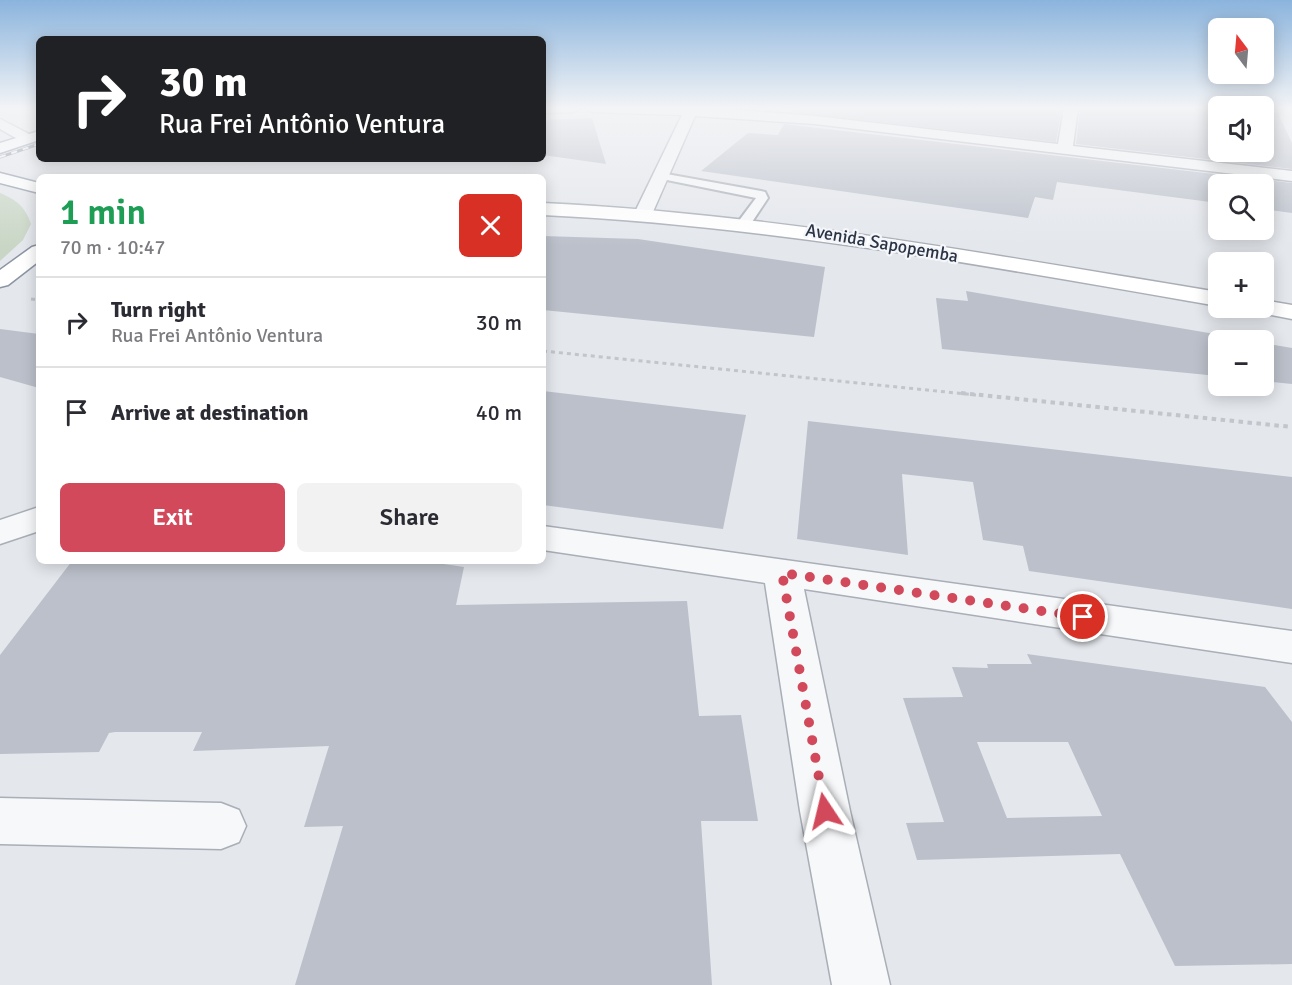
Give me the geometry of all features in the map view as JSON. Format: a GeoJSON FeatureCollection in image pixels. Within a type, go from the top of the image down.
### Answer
{"type":"FeatureCollection","features":[{"type":"Feature","properties":{"kind":"main road"},"geometry":{"type":"LineString","coordinates":[[14,175],[36,186]]}},
{"type":"Feature","properties":{"kind":"main road","name":"Avenida Sapopemba"},"geometry":{"type":"LineString","coordinates":[[546,209],[745,222],[828,233],[1208,297]]}},
{"type":"Feature","properties":{"kind":"main road"},"geometry":{"type":"LineString","coordinates":[[0,280],[35,256]]}},
{"type":"Feature","properties":{"kind":"main road"},"geometry":{"type":"LineString","coordinates":[[1274,309],[1292,312]]}},
{"type":"Feature","properties":{"kind":"street"},"geometry":{"type":"LineString","coordinates":[[643,214],[671,154]]}},
{"type":"Feature","properties":{"kind":"street"},"geometry":{"type":"LineString","coordinates":[[1107,154],[1292,176]]}},
{"type":"Feature","properties":{"kind":"street"},"geometry":{"type":"LineString","coordinates":[[546,538],[1292,647]]}},
{"type":"Feature","properties":{"kind":"street"},"geometry":{"type":"LineString","coordinates":[[782,573],[825,811],[861,985]]}},
{"type":"Feature","properties":{"kind":"street"},"geometry":{"type":"LineString","coordinates":[[0,821],[221,826]]}},
{"type":"Feature","properties":{"kind":"lane"},"geometry":{"type":"LineString","coordinates":[[661,176],[761,195],[762,198],[745,222]]}},
{"type":"Feature","properties":{"kind":"path"},"geometry":{"type":"LineString","coordinates":[[546,351],[1292,427]]}},
{"type":"Feature","properties":{"kind":"green space"},"geometry":{"type":"Polygon","coordinates":[[[0,193],[20,205],[31,224],[23,240],[0,261],[0,193]]]}},
{"type":"Feature","properties":{"kind":"building"},"geometry":{"type":"Polygon","coordinates":[[[546,154],[603,154],[606,164],[546,155],[546,154]]]}},
{"type":"Feature","properties":{"kind":"building"},"geometry":{"type":"Polygon","coordinates":[[[722,154],[1042,154],[1215,174],[1208,174],[1208,202],[1057,182],[1053,200],[1035,197],[1028,218],[701,171],[722,154]]]}},
{"type":"Feature","properties":{"kind":"building"},"geometry":{"type":"Polygon","coordinates":[[[1162,154],[1208,154],[1208,159],[1162,154]]]}},
{"type":"Feature","properties":{"kind":"building"},"geometry":{"type":"Polygon","coordinates":[[[1274,154],[1292,154],[1292,169],[1232,162],[1274,162],[1274,154]]]}},
{"type":"Feature","properties":{"kind":"building"},"geometry":{"type":"Polygon","coordinates":[[[1274,181],[1292,183],[1292,213],[1274,211],[1274,181]]]}},
{"type":"Feature","properties":{"kind":"building"},"geometry":{"type":"Polygon","coordinates":[[[546,236],[638,239],[825,267],[814,337],[546,310],[546,236]]]}},
{"type":"Feature","properties":{"kind":"building"},"geometry":{"type":"Polygon","coordinates":[[[966,291],[1208,333],[1208,375],[942,349],[936,298],[968,301],[966,291]]]}},
{"type":"Feature","properties":{"kind":"building"},"geometry":{"type":"Polygon","coordinates":[[[0,329],[36,334],[36,387],[0,377],[0,329]]]}},
{"type":"Feature","properties":{"kind":"building"},"geometry":{"type":"Polygon","coordinates":[[[1274,345],[1292,348],[1292,384],[1274,382],[1274,345]]]}},
{"type":"Feature","properties":{"kind":"building"},"geometry":{"type":"Polygon","coordinates":[[[546,391],[746,415],[723,529],[546,505],[546,391]]]}},
{"type":"Feature","properties":{"kind":"building"},"geometry":{"type":"Polygon","coordinates":[[[808,421],[1292,477],[1292,609],[1029,571],[1023,546],[983,540],[973,482],[902,474],[908,555],[797,539],[808,421]]]}},
{"type":"Feature","properties":{"kind":"building"},"geometry":{"type":"Polygon","coordinates":[[[70,564],[444,564],[464,567],[456,605],[687,601],[699,716],[741,715],[758,821],[701,821],[712,985],[295,985],[343,826],[304,827],[329,746],[193,751],[202,732],[115,732],[109,733],[99,752],[0,754],[0,655],[70,564]]]}},
{"type":"Feature","properties":{"kind":"building"},"geometry":{"type":"Polygon","coordinates":[[[1027,654],[1265,687],[1292,722],[1292,964],[1175,966],[1120,854],[917,860],[906,823],[944,822],[903,698],[963,697],[952,667],[988,668],[987,664],[1032,664],[1027,654]],[[977,742],[1007,818],[1102,816],[1068,742],[977,742]]]}},
{"type":"Feature","properties":{"kind":"railway"},"geometry":{"type":"LineString","coordinates":[[0,157],[9,154]]}},
{"type":"Feature","properties":{"kind":"route"},"geometry":{"type":"LineString","coordinates":[[825,811],[782,573],[1083,617]]}}]}
